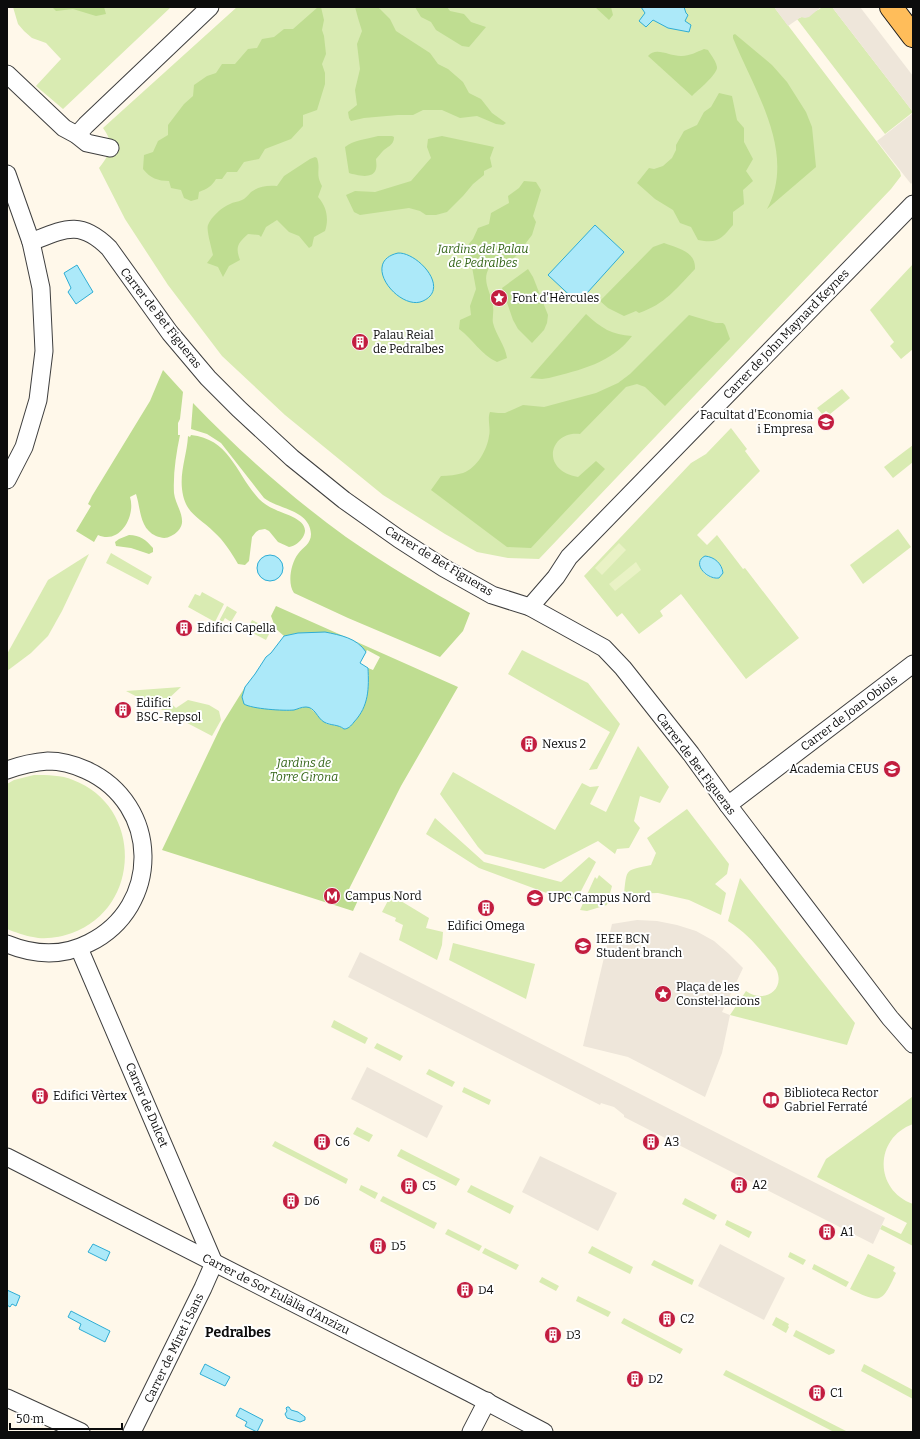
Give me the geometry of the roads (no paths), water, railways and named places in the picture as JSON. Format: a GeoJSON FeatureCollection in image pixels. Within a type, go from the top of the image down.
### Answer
{"type":"FeatureCollection","features":[{"type":"Feature","properties":{"kind":"main road"},"geometry":{"type":"LineString","coordinates":[[891,7],[913,36]]}},
{"type":"Feature","properties":{"kind":"street"},"geometry":{"type":"LineString","coordinates":[[77,135],[210,7]]}},
{"type":"Feature","properties":{"kind":"street"},"geometry":{"type":"LineString","coordinates":[[7,74],[64,128],[77,135],[87,144],[110,148]]}},
{"type":"Feature","properties":{"kind":"street"},"geometry":{"type":"LineString","coordinates":[[7,174],[31,242],[41,288],[44,351],[38,400],[24,447],[7,480]]}},
{"type":"Feature","properties":{"kind":"street","name":"Carrer de John Maynard Keynes"},"geometry":{"type":"LineString","coordinates":[[530,607],[556,577],[568,557],[913,204]]}},
{"type":"Feature","properties":{"kind":"street","name":"Carrer de Bet Figueras"},"geometry":{"type":"LineString","coordinates":[[31,242],[60,231],[74,228],[90,233],[100,239],[109,248],[170,333],[208,378],[292,458],[344,500],[399,539],[438,564],[492,595],[530,607],[598,644],[609,653],[623,668],[691,754],[728,806],[890,1018],[913,1044]]}},
{"type":"Feature","properties":{"kind":"street","name":"Carrer de Joan Obiols"},"geometry":{"type":"LineString","coordinates":[[728,806],[913,664]]}},
{"type":"Feature","properties":{"kind":"street"},"geometry":{"type":"LineString","coordinates":[[7,770],[24,764],[50,761],[75,765],[98,775],[117,791],[132,812],[141,836],[144,861],[139,886],[133,901],[124,915],[101,937],[79,948],[63,952],[32,952],[7,944]]}},
{"type":"Feature","properties":{"kind":"street","name":"Carrer de Dulcet"},"geometry":{"type":"LineString","coordinates":[[79,948],[214,1263]]}},
{"type":"Feature","properties":{"kind":"street","name":"Carrer de Sor Eulàlia d'Anzizu"},"geometry":{"type":"LineString","coordinates":[[7,1157],[544,1432]]}},
{"type":"Feature","properties":{"kind":"street","name":"Carrer de Miret i Sans"},"geometry":{"type":"LineString","coordinates":[[132,1432],[204,1288],[214,1263]]}},
{"type":"Feature","properties":{"kind":"street"},"geometry":{"type":"LineString","coordinates":[[7,1398],[81,1432]]}},
{"type":"Feature","properties":{"kind":"street"},"geometry":{"type":"LineString","coordinates":[[471,1432],[486,1402]]}},
{"type":"Feature","properties":{"kind":"water"},"geometry":{"type":"Polygon","coordinates":[[[641,7],[684,7],[688,15],[685,21],[691,25],[689,32],[668,28],[653,20],[646,27],[639,21],[645,13],[641,7]]]}},
{"type":"Feature","properties":{"kind":"water"},"geometry":{"type":"Polygon","coordinates":[[[595,225],[624,252],[578,303],[548,275],[595,225]]]}},
{"type":"Feature","properties":{"kind":"water"},"geometry":{"type":"Polygon","coordinates":[[[398,253],[406,254],[414,258],[422,264],[428,272],[434,288],[431,295],[423,301],[414,302],[404,299],[395,293],[387,284],[383,275],[382,266],[387,258],[398,253]]]}},
{"type":"Feature","properties":{"kind":"water"},"geometry":{"type":"Polygon","coordinates":[[[77,265],[93,292],[76,304],[68,292],[71,288],[64,273],[77,265]]]}},
{"type":"Feature","properties":{"kind":"water"},"geometry":{"type":"Polygon","coordinates":[[[270,555],[280,558],[283,568],[280,578],[270,581],[260,578],[257,568],[260,558],[270,555]]]}},
{"type":"Feature","properties":{"kind":"water"},"geometry":{"type":"Polygon","coordinates":[[[705,556],[715,559],[720,564],[723,573],[719,578],[714,578],[706,574],[700,567],[701,559],[705,556]]]}},
{"type":"Feature","properties":{"kind":"water"},"geometry":{"type":"Polygon","coordinates":[[[325,632],[353,640],[366,652],[360,663],[368,668],[367,696],[363,710],[351,726],[344,729],[327,723],[309,707],[294,710],[276,710],[248,706],[244,704],[242,697],[245,687],[266,657],[284,636],[298,633],[325,632]]]}},
{"type":"Feature","properties":{"kind":"water"},"geometry":{"type":"Polygon","coordinates":[[[93,1244],[110,1252],[106,1261],[88,1252],[93,1244]]]}},
{"type":"Feature","properties":{"kind":"water"},"geometry":{"type":"Polygon","coordinates":[[[7,1290],[20,1296],[16,1306],[12,1304],[10,1307],[7,1305],[7,1290]]]}},
{"type":"Feature","properties":{"kind":"water"},"geometry":{"type":"Polygon","coordinates":[[[71,1311],[110,1331],[105,1342],[79,1329],[81,1324],[68,1317],[71,1311]]]}},
{"type":"Feature","properties":{"kind":"water"},"geometry":{"type":"Polygon","coordinates":[[[205,1364],[230,1377],[225,1386],[200,1374],[205,1364]]]}},
{"type":"Feature","properties":{"kind":"water"},"geometry":{"type":"Polygon","coordinates":[[[287,1407],[305,1417],[305,1420],[300,1422],[287,1418],[285,1414],[287,1407]]]}},
{"type":"Feature","properties":{"kind":"water"},"geometry":{"type":"Polygon","coordinates":[[[240,1408],[263,1420],[257,1432],[245,1426],[247,1422],[236,1416],[240,1408]]]}},
{"type":"Feature","properties":{"kind":"place","name":"Font d'Hèrcules"},"geometry":{"type":"Point","coordinates":[499,298]}},
{"type":"Feature","properties":{"kind":"place","name":"Palau Reial de Pedralbes"},"geometry":{"type":"Point","coordinates":[360,342]}},
{"type":"Feature","properties":{"kind":"place","name":"Facultat d'Economia i Empresa"},"geometry":{"type":"Point","coordinates":[826,422]}},
{"type":"Feature","properties":{"kind":"place","name":"Edifici Capella"},"geometry":{"type":"Point","coordinates":[184,628]}},
{"type":"Feature","properties":{"kind":"place","name":"Edifici BSC-Repsol"},"geometry":{"type":"Point","coordinates":[123,710]}},
{"type":"Feature","properties":{"kind":"place","name":"Nexus 2"},"geometry":{"type":"Point","coordinates":[529,744]}},
{"type":"Feature","properties":{"kind":"place","name":"Academia CEUS"},"geometry":{"type":"Point","coordinates":[892,769]}},
{"type":"Feature","properties":{"kind":"place","name":"Campus Nord"},"geometry":{"type":"Point","coordinates":[332,896]}},
{"type":"Feature","properties":{"kind":"place","name":"UPC Campus Nord"},"geometry":{"type":"Point","coordinates":[535,898]}},
{"type":"Feature","properties":{"kind":"place","name":"Edifici Omega"},"geometry":{"type":"Point","coordinates":[486,908]}},
{"type":"Feature","properties":{"kind":"place","name":"IEEE BCN Student branch"},"geometry":{"type":"Point","coordinates":[583,946]}},
{"type":"Feature","properties":{"kind":"place","name":"Plaça de les Constel·lacions"},"geometry":{"type":"Point","coordinates":[663,994]}},
{"type":"Feature","properties":{"kind":"place","name":"Edifici Vèrtex"},"geometry":{"type":"Point","coordinates":[40,1096]}},
{"type":"Feature","properties":{"kind":"place","name":"Biblioteca Rector Gabriel Ferraté"},"geometry":{"type":"Point","coordinates":[771,1100]}},
{"type":"Feature","properties":{"kind":"place","name":"C6"},"geometry":{"type":"Point","coordinates":[322,1142]}},
{"type":"Feature","properties":{"kind":"place","name":"A3"},"geometry":{"type":"Point","coordinates":[651,1142]}},
{"type":"Feature","properties":{"kind":"place","name":"A2"},"geometry":{"type":"Point","coordinates":[739,1185]}},
{"type":"Feature","properties":{"kind":"place","name":"C5"},"geometry":{"type":"Point","coordinates":[409,1186]}},
{"type":"Feature","properties":{"kind":"place","name":"D6"},"geometry":{"type":"Point","coordinates":[291,1201]}},
{"type":"Feature","properties":{"kind":"place","name":"A1"},"geometry":{"type":"Point","coordinates":[827,1232]}},
{"type":"Feature","properties":{"kind":"place","name":"D5"},"geometry":{"type":"Point","coordinates":[378,1246]}},
{"type":"Feature","properties":{"kind":"place","name":"D4"},"geometry":{"type":"Point","coordinates":[465,1290]}},
{"type":"Feature","properties":{"kind":"place","name":"C2"},"geometry":{"type":"Point","coordinates":[667,1319]}},
{"type":"Feature","properties":{"kind":"place","name":"D3"},"geometry":{"type":"Point","coordinates":[553,1335]}},
{"type":"Feature","properties":{"kind":"place","name":"D2"},"geometry":{"type":"Point","coordinates":[635,1379]}},
{"type":"Feature","properties":{"kind":"place","name":"C1"},"geometry":{"type":"Point","coordinates":[817,1393]}},
{"type":"Feature","properties":{"kind":"district","name":"Pedralbes"},"geometry":{"type":"Point","coordinates":[238,1332]}},
{"type":"Feature","properties":{"kind":"park label","name":"Jardins del Palau de Pedralbes"},"geometry":{"type":"Point","coordinates":[483,256]}},
{"type":"Feature","properties":{"kind":"park label","name":"Jardins de Torre Girona"},"geometry":{"type":"Point","coordinates":[304,770]}}]}
